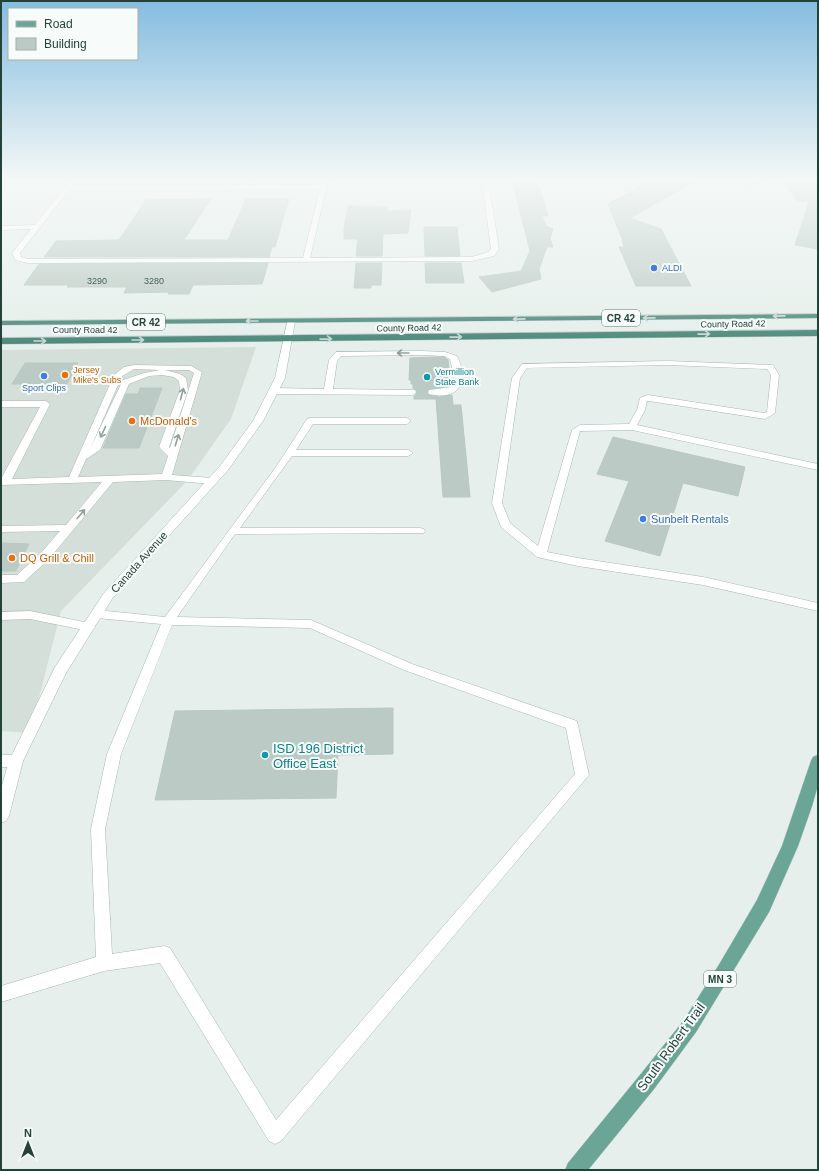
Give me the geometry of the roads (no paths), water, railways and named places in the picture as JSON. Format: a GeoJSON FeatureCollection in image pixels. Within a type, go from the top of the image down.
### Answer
{"type":"FeatureCollection","features":[{"type":"Feature","properties":{"kind":"highway","name":"County Road 42"},"geometry":{"type":"LineString","coordinates":[[1,324],[818,316]]}},
{"type":"Feature","properties":{"kind":"highway","name":"County Road 42"},"geometry":{"type":"LineString","coordinates":[[1,341],[818,333]]}},
{"type":"Feature","properties":{"kind":"main road","name":"South Robert Trail"},"geometry":{"type":"LineString","coordinates":[[575,1170],[647,1082],[690,1026],[726,969],[763,906],[790,846],[818,761]]}},
{"type":"Feature","properties":{"kind":"street"},"geometry":{"type":"LineString","coordinates":[[30,235],[16,253],[18,258],[28,261],[472,259],[491,254],[495,249],[493,235]]}},
{"type":"Feature","properties":{"kind":"street"},"geometry":{"type":"LineString","coordinates":[[306,260],[312,235]]}},
{"type":"Feature","properties":{"kind":"street","name":"Canada Avenue"},"geometry":{"type":"LineString","coordinates":[[1,816],[16,761],[60,671],[108,596],[224,468],[258,421],[280,378],[291,321]]}},
{"type":"Feature","properties":{"kind":"street"},"geometry":{"type":"LineString","coordinates":[[1,761],[16,761]]}},
{"type":"Feature","properties":{"kind":"lane"},"geometry":{"type":"LineString","coordinates":[[328,392],[333,360],[339,354],[445,354],[454,358],[459,380],[457,386],[450,391],[432,392]]}},
{"type":"Feature","properties":{"kind":"lane"},"geometry":{"type":"LineString","coordinates":[[632,428],[641,410],[643,400],[648,398],[765,416],[770,413],[775,375],[770,367],[668,363],[525,366],[516,378],[497,503],[505,525],[541,554],[578,562],[703,581],[818,607]]}},
{"type":"Feature","properties":{"kind":"lane"},"geometry":{"type":"LineString","coordinates":[[72,480],[118,375],[127,369],[134,367],[191,368],[198,372],[166,477]]}},
{"type":"Feature","properties":{"kind":"lane"},"geometry":{"type":"LineString","coordinates":[[82,457],[95,450],[126,382],[142,376],[166,372],[176,374],[183,380],[184,390],[164,446],[172,455]]}},
{"type":"Feature","properties":{"kind":"lane"},"geometry":{"type":"LineString","coordinates":[[274,391],[412,392]]}},
{"type":"Feature","properties":{"kind":"lane"},"geometry":{"type":"LineString","coordinates":[[1,404],[46,404],[3,482]]}},
{"type":"Feature","properties":{"kind":"lane"},"geometry":{"type":"LineString","coordinates":[[104,963],[98,829],[114,754],[168,621],[280,468],[310,421],[407,421]]}},
{"type":"Feature","properties":{"kind":"lane"},"geometry":{"type":"LineString","coordinates":[[541,554],[576,430],[580,428],[632,428],[818,467]]}},
{"type":"Feature","properties":{"kind":"lane"},"geometry":{"type":"LineString","coordinates":[[290,453],[408,453]]}},
{"type":"Feature","properties":{"kind":"lane"},"geometry":{"type":"LineString","coordinates":[[3,482],[166,477],[212,481]]}},
{"type":"Feature","properties":{"kind":"lane"},"geometry":{"type":"LineString","coordinates":[[1,580],[20,579],[46,556],[110,479]]}},
{"type":"Feature","properties":{"kind":"lane"},"geometry":{"type":"LineString","coordinates":[[1,529],[69,528]]}},
{"type":"Feature","properties":{"kind":"lane"},"geometry":{"type":"LineString","coordinates":[[233,531],[420,531]]}},
{"type":"Feature","properties":{"kind":"lane"},"geometry":{"type":"LineString","coordinates":[[1,994],[104,963],[164,954],[275,1135],[582,775],[572,725],[408,667],[311,624],[168,621],[97,614]]}},
{"type":"Feature","properties":{"kind":"lane"},"geometry":{"type":"LineString","coordinates":[[1,616],[30,615],[89,627]]}},
{"type":"Feature","properties":{"kind":"place","name":"ALDI"},"geometry":{"type":"Point","coordinates":[654,268]}},
{"type":"Feature","properties":{"kind":"place","name":"Jersey Mike's Subs"},"geometry":{"type":"Point","coordinates":[65,375]}},
{"type":"Feature","properties":{"kind":"place","name":"Sport Clips"},"geometry":{"type":"Point","coordinates":[44,376]}},
{"type":"Feature","properties":{"kind":"place","name":"Vermillion State Bank"},"geometry":{"type":"Point","coordinates":[427,377]}},
{"type":"Feature","properties":{"kind":"place","name":"McDonald's"},"geometry":{"type":"Point","coordinates":[132,421]}},
{"type":"Feature","properties":{"kind":"place","name":"Sunbelt Rentals"},"geometry":{"type":"Point","coordinates":[643,519]}},
{"type":"Feature","properties":{"kind":"place","name":"DQ Grill & Chill"},"geometry":{"type":"Point","coordinates":[12,558]}},
{"type":"Feature","properties":{"kind":"place","name":"ISD 196 District Office East"},"geometry":{"type":"Point","coordinates":[265,755]}}]}
